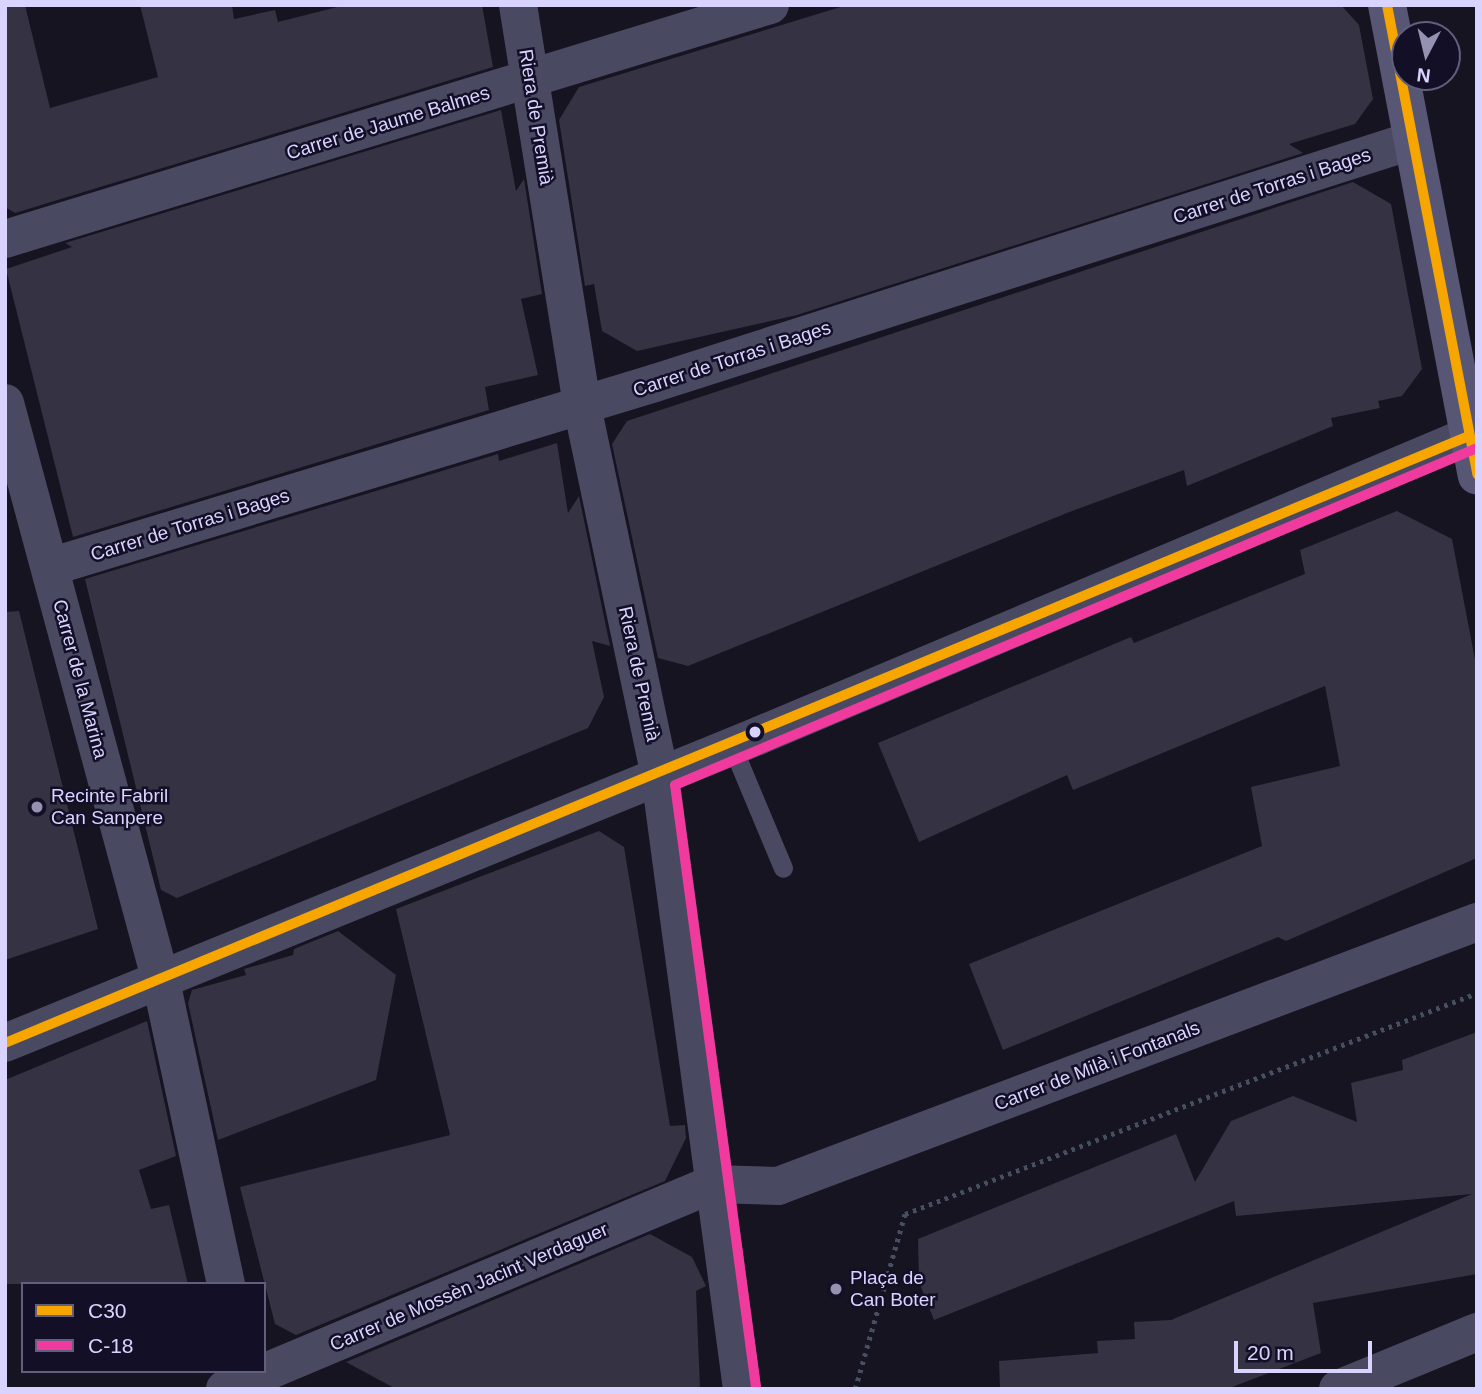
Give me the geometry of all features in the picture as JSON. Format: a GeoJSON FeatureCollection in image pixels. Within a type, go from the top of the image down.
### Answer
{"type":"FeatureCollection","features":[{"type":"Feature","properties":{"kind":"street","name":"Riera de Premià"},"geometry":{"type":"LineString","coordinates":[[518,5],[582,406],[660,776],[742,1389]]}},
{"type":"Feature","properties":{"kind":"street","name":"Carrer de Jaume Balmes"},"geometry":{"type":"LineString","coordinates":[[5,239],[770,5]]}},
{"type":"Feature","properties":{"kind":"street"},"geometry":{"type":"LineString","coordinates":[[1387,5],[1411,141],[1473,435],[1477,475]]}},
{"type":"Feature","properties":{"kind":"street","name":"Carrer de Torras i Bages"},"geometry":{"type":"LineString","coordinates":[[50,567],[582,406],[1411,141]]}},
{"type":"Feature","properties":{"kind":"street","name":"Carrer de la Marina"},"geometry":{"type":"LineString","coordinates":[[5,403],[161,981],[226,1282]]}},
{"type":"Feature","properties":{"kind":"street"},"geometry":{"type":"LineString","coordinates":[[5,1043],[660,776],[1473,435]]}},
{"type":"Feature","properties":{"kind":"street","name":"Carrer de Milà i Fontanals"},"geometry":{"type":"LineString","coordinates":[[713,1184],[778,1186],[1477,922]]}},
{"type":"Feature","properties":{"kind":"street","name":"Carrer de Mossèn Jacint Verdaguer"},"geometry":{"type":"LineString","coordinates":[[266,1372],[713,1184]]}},
{"type":"Feature","properties":{"kind":"street"},"geometry":{"type":"LineString","coordinates":[[1338,1389],[1477,1332]]}},
{"type":"Feature","properties":{"kind":"street","name":"Carrer de Mossèn Jacint Verdaguer"},"geometry":{"type":"LineString","coordinates":[[241,1382],[262,1373]]}},
{"type":"Feature","properties":{"kind":"lane"},"geometry":{"type":"LineString","coordinates":[[732,746],[783,868]]}},
{"type":"Feature","properties":{"kind":"path"},"geometry":{"type":"LineString","coordinates":[[855,1389],[905,1214],[1477,993]]}},
{"type":"Feature","properties":{"kind":"building"},"geometry":{"type":"Polygon","coordinates":[[[5,5],[25,5],[50,108],[158,77],[140,5],[232,5],[234,19],[275,10],[278,22],[345,5],[482,5],[493,67],[15,213],[5,207],[5,5]]]}},
{"type":"Feature","properties":{"kind":"building"},"geometry":{"type":"Polygon","coordinates":[[[847,5],[1341,5],[1359,25],[1373,99],[1355,124],[1289,144],[1303,153],[797,315],[637,351],[602,331],[594,284],[585,286],[559,120],[579,87],[847,5]]]}},
{"type":"Feature","properties":{"kind":"building"},"geometry":{"type":"Polygon","coordinates":[[[501,110],[516,191],[524,179],[542,294],[521,299],[538,375],[485,387],[489,410],[73,537],[6,269],[72,247],[65,243],[501,110]]]}},
{"type":"Feature","properties":{"kind":"building"},"geometry":{"type":"Polygon","coordinates":[[[1353,182],[1391,204],[1422,369],[1402,396],[1378,401],[1380,408],[1331,418],[1333,426],[1187,486],[1184,470],[1072,511],[688,666],[658,658],[612,444],[627,421],[1353,182]]]}},
{"type":"Feature","properties":{"kind":"building"},"geometry":{"type":"Polygon","coordinates":[[[557,443],[568,513],[579,496],[610,646],[592,641],[604,697],[588,728],[177,898],[161,890],[85,579],[498,454],[499,461],[557,443]]]}},
{"type":"Feature","properties":{"kind":"building"},"geometry":{"type":"Polygon","coordinates":[[[1397,511],[1452,539],[1477,670],[1477,858],[1286,941],[1278,937],[1003,1050],[969,964],[1262,846],[1251,787],[1340,766],[1325,686],[1073,790],[1067,775],[919,842],[878,743],[1131,637],[1134,643],[1305,574],[1300,550],[1397,511]]]}},
{"type":"Feature","properties":{"kind":"building","name":"Recinte Fabril Can Sanpere"},"geometry":{"type":"Polygon","coordinates":[[[19,611],[98,929],[5,960],[5,612],[19,611]]]}},
{"type":"Feature","properties":{"kind":"building"},"geometry":{"type":"Polygon","coordinates":[[[599,831],[624,847],[670,1126],[685,1125],[686,1138],[665,1181],[296,1335],[275,1324],[240,1187],[450,1135],[396,909],[599,831]]]}},
{"type":"Feature","properties":{"kind":"building"},"geometry":{"type":"Polygon","coordinates":[[[338,931],[396,975],[376,1080],[218,1140],[188,1003],[192,990],[246,975],[244,969],[293,955],[294,949],[338,931]]]}},
{"type":"Feature","properties":{"kind":"building"},"geometry":{"type":"Polygon","coordinates":[[[147,1021],[176,1156],[139,1170],[151,1209],[169,1205],[188,1282],[5,1284],[5,1080],[147,1021]]]}},
{"type":"Feature","properties":{"kind":"building"},"geometry":{"type":"Polygon","coordinates":[[[1477,1032],[1477,1274],[1313,1303],[1321,1353],[1227,1389],[1000,1389],[999,1361],[1098,1353],[1097,1341],[1135,1339],[1134,1322],[1171,1320],[1472,1194],[1236,1216],[1234,1201],[934,1320],[919,1282],[918,1239],[1176,1134],[1195,1182],[1231,1121],[1293,1096],[1357,1122],[1351,1083],[1403,1070],[1402,1060],[1477,1032]]]}},
{"type":"Feature","properties":{"kind":"building"},"geometry":{"type":"Polygon","coordinates":[[[650,1234],[692,1257],[706,1286],[696,1291],[700,1389],[396,1389],[346,1362],[650,1234]]]}},
{"type":"Feature","properties":{"kind":"transit line","name":"C30"},"geometry":{"type":"LineString","coordinates":[[1387,5],[1477,474]]}},
{"type":"Feature","properties":{"kind":"transit line","name":"C30"},"geometry":{"type":"LineString","coordinates":[[5,1043],[1469,436]]}},
{"type":"Feature","properties":{"kind":"transit line","name":"C-18"},"geometry":{"type":"LineString","coordinates":[[756,1387],[675,785],[1477,448]]}},
{"type":"Feature","properties":{"kind":"place","name":"Recinte Fabril Can Sanpere"},"geometry":{"type":"Point","coordinates":[37,807]}},
{"type":"Feature","properties":{"kind":"place","name":"Plaça de Can Boter"},"geometry":{"type":"Point","coordinates":[836,1289]}}]}
